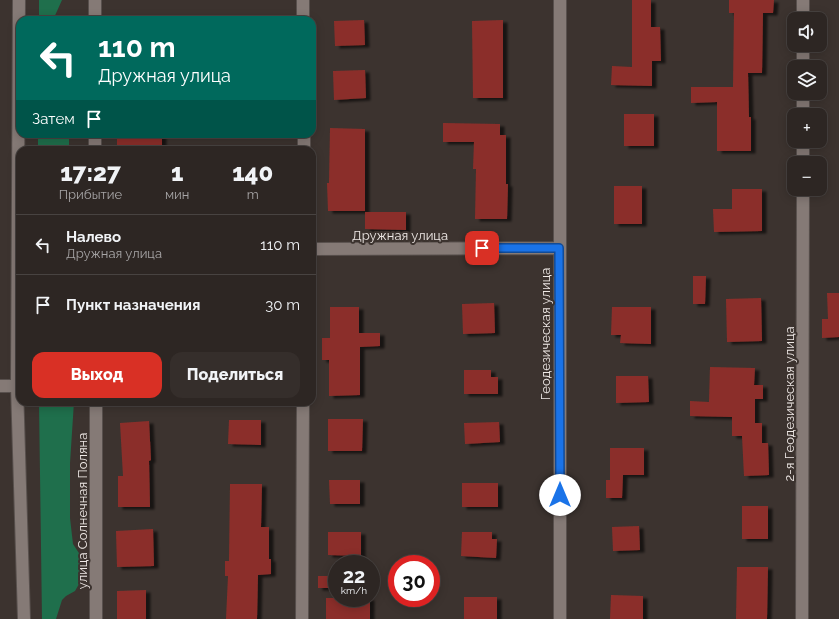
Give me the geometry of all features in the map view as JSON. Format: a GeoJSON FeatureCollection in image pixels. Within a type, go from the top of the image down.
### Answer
{"type":"FeatureCollection","features":[{"type":"Feature","properties":{"kind":"street"},"geometry":{"type":"LineString","coordinates":[[19,0],[19,16]]}},
{"type":"Feature","properties":{"kind":"street"},"geometry":{"type":"LineString","coordinates":[[95,0],[95,16]]}},
{"type":"Feature","properties":{"kind":"street"},"geometry":{"type":"LineString","coordinates":[[303,0],[304,16]]}},
{"type":"Feature","properties":{"kind":"street","name":"Геодезическая улица"},"geometry":{"type":"LineString","coordinates":[[560,0],[560,619]]}},
{"type":"Feature","properties":{"kind":"street"},"geometry":{"type":"LineString","coordinates":[[803,0],[803,12]]}},
{"type":"Feature","properties":{"kind":"street","name":"2-я Геодезическая улица"},"geometry":{"type":"LineString","coordinates":[[802,619],[803,196]]}},
{"type":"Feature","properties":{"kind":"street","name":"Дружная улица"},"geometry":{"type":"LineString","coordinates":[[316,249],[559,248]]}},
{"type":"Feature","properties":{"kind":"street"},"geometry":{"type":"LineString","coordinates":[[0,386],[16,386]]}},
{"type":"Feature","properties":{"kind":"street"},"geometry":{"type":"LineString","coordinates":[[18,406],[24,619]]}},
{"type":"Feature","properties":{"kind":"street","name":"улица Солнечная Поляна"},"geometry":{"type":"LineString","coordinates":[[96,406],[96,619]]}},
{"type":"Feature","properties":{"kind":"street"},"geometry":{"type":"LineString","coordinates":[[302,619],[303,406]]}},
{"type":"Feature","properties":{"kind":"green space"},"geometry":{"type":"Polygon","coordinates":[[[39,0],[62,0],[55,16],[39,16],[39,0]]]}},
{"type":"Feature","properties":{"kind":"green space"},"geometry":{"type":"Polygon","coordinates":[[[38,138],[69,138],[69,146],[38,146],[38,138]]]}},
{"type":"Feature","properties":{"kind":"green space"},"geometry":{"type":"Polygon","coordinates":[[[39,406],[74,406],[70,463],[70,518],[73,544],[88,567],[85,580],[79,584],[75,591],[62,600],[56,619],[42,619],[39,406]]]}},
{"type":"Feature","properties":{"kind":"building"},"geometry":{"type":"Polygon","coordinates":[[[632,0],[651,0],[651,27],[660,27],[661,61],[652,61],[652,86],[611,85],[612,66],[632,67],[632,0]]]}},
{"type":"Feature","properties":{"kind":"building"},"geometry":{"type":"Polygon","coordinates":[[[729,0],[774,0],[773,13],[763,13],[762,73],[748,73],[749,117],[751,117],[751,151],[717,151],[717,102],[691,103],[691,87],[733,87],[734,13],[729,13],[729,0]]]}},
{"type":"Feature","properties":{"kind":"building"},"geometry":{"type":"Polygon","coordinates":[[[364,20],[365,45],[335,46],[334,21],[364,20]]]}},
{"type":"Feature","properties":{"kind":"building"},"geometry":{"type":"Polygon","coordinates":[[[503,20],[503,98],[473,98],[472,21],[503,20]]]}},
{"type":"Feature","properties":{"kind":"building"},"geometry":{"type":"Polygon","coordinates":[[[365,70],[366,98],[334,100],[333,71],[365,70]]]}},
{"type":"Feature","properties":{"kind":"building"},"geometry":{"type":"Polygon","coordinates":[[[624,114],[654,114],[654,146],[624,146],[624,114]]]}},
{"type":"Feature","properties":{"kind":"building"},"geometry":{"type":"Polygon","coordinates":[[[443,123],[500,124],[500,135],[506,135],[506,184],[508,184],[507,219],[475,219],[476,169],[473,169],[474,142],[443,142],[443,123]]]}},
{"type":"Feature","properties":{"kind":"building"},"geometry":{"type":"Polygon","coordinates":[[[330,128],[365,129],[365,211],[328,211],[327,183],[329,183],[330,128]]]}},
{"type":"Feature","properties":{"kind":"building"},"geometry":{"type":"Polygon","coordinates":[[[117,138],[162,138],[162,146],[117,146],[117,138]]]}},
{"type":"Feature","properties":{"kind":"building"},"geometry":{"type":"Polygon","coordinates":[[[614,186],[642,186],[642,224],[614,224],[614,186]]]}},
{"type":"Feature","properties":{"kind":"building"},"geometry":{"type":"Polygon","coordinates":[[[732,189],[762,189],[762,231],[714,232],[713,209],[732,209],[732,189]]]}},
{"type":"Feature","properties":{"kind":"building"},"geometry":{"type":"Polygon","coordinates":[[[365,212],[406,212],[406,230],[365,229],[365,212]]]}},
{"type":"Feature","properties":{"kind":"building"},"geometry":{"type":"Polygon","coordinates":[[[693,276],[706,276],[705,304],[693,304],[693,276]]]}},
{"type":"Feature","properties":{"kind":"building"},"geometry":{"type":"Polygon","coordinates":[[[827,293],[839,293],[839,337],[822,338],[822,319],[828,319],[827,293]]]}},
{"type":"Feature","properties":{"kind":"building"},"geometry":{"type":"Polygon","coordinates":[[[761,298],[762,341],[727,342],[726,299],[761,298]]]}},
{"type":"Feature","properties":{"kind":"building"},"geometry":{"type":"Polygon","coordinates":[[[494,303],[495,333],[463,334],[462,304],[494,303]]]}},
{"type":"Feature","properties":{"kind":"building"},"geometry":{"type":"Polygon","coordinates":[[[330,307],[359,307],[359,333],[380,333],[380,346],[360,347],[360,395],[329,396],[329,360],[322,360],[322,338],[330,338],[330,307]]]}},
{"type":"Feature","properties":{"kind":"building"},"geometry":{"type":"Polygon","coordinates":[[[612,307],[651,307],[651,344],[620,343],[621,335],[611,335],[612,307]]]}},
{"type":"Feature","properties":{"kind":"building"},"geometry":{"type":"Polygon","coordinates":[[[710,367],[755,368],[754,385],[763,385],[763,399],[755,399],[755,423],[762,423],[762,443],[768,443],[769,475],[744,476],[742,436],[732,436],[732,417],[690,416],[690,401],[709,402],[710,367]]]}},
{"type":"Feature","properties":{"kind":"building"},"geometry":{"type":"Polygon","coordinates":[[[464,370],[491,370],[491,377],[498,377],[498,394],[464,394],[464,370]]]}},
{"type":"Feature","properties":{"kind":"building"},"geometry":{"type":"Polygon","coordinates":[[[616,376],[648,376],[649,402],[616,403],[616,376]]]}},
{"type":"Feature","properties":{"kind":"building"},"geometry":{"type":"Polygon","coordinates":[[[328,419],[363,419],[362,451],[328,451],[328,419]]]}},
{"type":"Feature","properties":{"kind":"building"},"geometry":{"type":"Polygon","coordinates":[[[229,420],[261,420],[261,445],[228,444],[229,420]]]}},
{"type":"Feature","properties":{"kind":"building"},"geometry":{"type":"Polygon","coordinates":[[[149,421],[151,460],[149,461],[150,507],[118,507],[118,476],[123,476],[120,423],[149,421]]]}},
{"type":"Feature","properties":{"kind":"building"},"geometry":{"type":"Polygon","coordinates":[[[499,422],[500,442],[465,444],[464,423],[499,422]]]}},
{"type":"Feature","properties":{"kind":"building"},"geometry":{"type":"Polygon","coordinates":[[[610,448],[644,448],[644,475],[623,475],[622,498],[606,498],[606,480],[610,480],[610,448]]]}},
{"type":"Feature","properties":{"kind":"building"},"geometry":{"type":"Polygon","coordinates":[[[329,480],[360,480],[360,504],[330,504],[329,480]]]}},
{"type":"Feature","properties":{"kind":"building"},"geometry":{"type":"Polygon","coordinates":[[[462,483],[498,483],[498,507],[462,507],[462,483]]]}},
{"type":"Feature","properties":{"kind":"building"},"geometry":{"type":"Polygon","coordinates":[[[230,484],[262,484],[261,527],[269,527],[269,559],[271,559],[271,574],[258,575],[257,619],[226,619],[228,576],[225,576],[225,561],[229,561],[230,484]]]}},
{"type":"Feature","properties":{"kind":"building"},"geometry":{"type":"Polygon","coordinates":[[[742,506],[768,506],[768,539],[742,539],[742,506]]]}},
{"type":"Feature","properties":{"kind":"building"},"geometry":{"type":"Polygon","coordinates":[[[639,526],[640,550],[613,551],[612,527],[639,526]]]}},
{"type":"Feature","properties":{"kind":"building"},"geometry":{"type":"Polygon","coordinates":[[[153,529],[154,566],[117,567],[116,531],[153,529]]]}},
{"type":"Feature","properties":{"kind":"building"},"geometry":{"type":"Polygon","coordinates":[[[328,532],[361,532],[361,555],[328,555],[328,532]]]}},
{"type":"Feature","properties":{"kind":"building"},"geometry":{"type":"Polygon","coordinates":[[[462,532],[492,532],[492,539],[497,539],[496,558],[461,556],[462,532]]]}},
{"type":"Feature","properties":{"kind":"building"},"geometry":{"type":"Polygon","coordinates":[[[737,567],[768,567],[767,619],[736,619],[737,567]]]}},
{"type":"Feature","properties":{"kind":"building"},"geometry":{"type":"Polygon","coordinates":[[[318,576],[328,576],[328,588],[318,588],[318,576]]]}},
{"type":"Feature","properties":{"kind":"building"},"geometry":{"type":"Polygon","coordinates":[[[146,590],[146,619],[117,619],[117,591],[146,590]]]}},
{"type":"Feature","properties":{"kind":"building"},"geometry":{"type":"Polygon","coordinates":[[[611,595],[643,596],[643,619],[610,619],[611,595]]]}},
{"type":"Feature","properties":{"kind":"building"},"geometry":{"type":"Polygon","coordinates":[[[464,597],[497,597],[497,619],[464,619],[464,597]]]}},
{"type":"Feature","properties":{"kind":"building"},"geometry":{"type":"Polygon","coordinates":[[[326,598],[328,598],[328,607],[370,607],[370,619],[326,619],[326,598]]]}},
{"type":"Feature","properties":{"kind":"route"},"geometry":{"type":"LineString","coordinates":[[482,248],[559,248],[560,495]]}}]}
